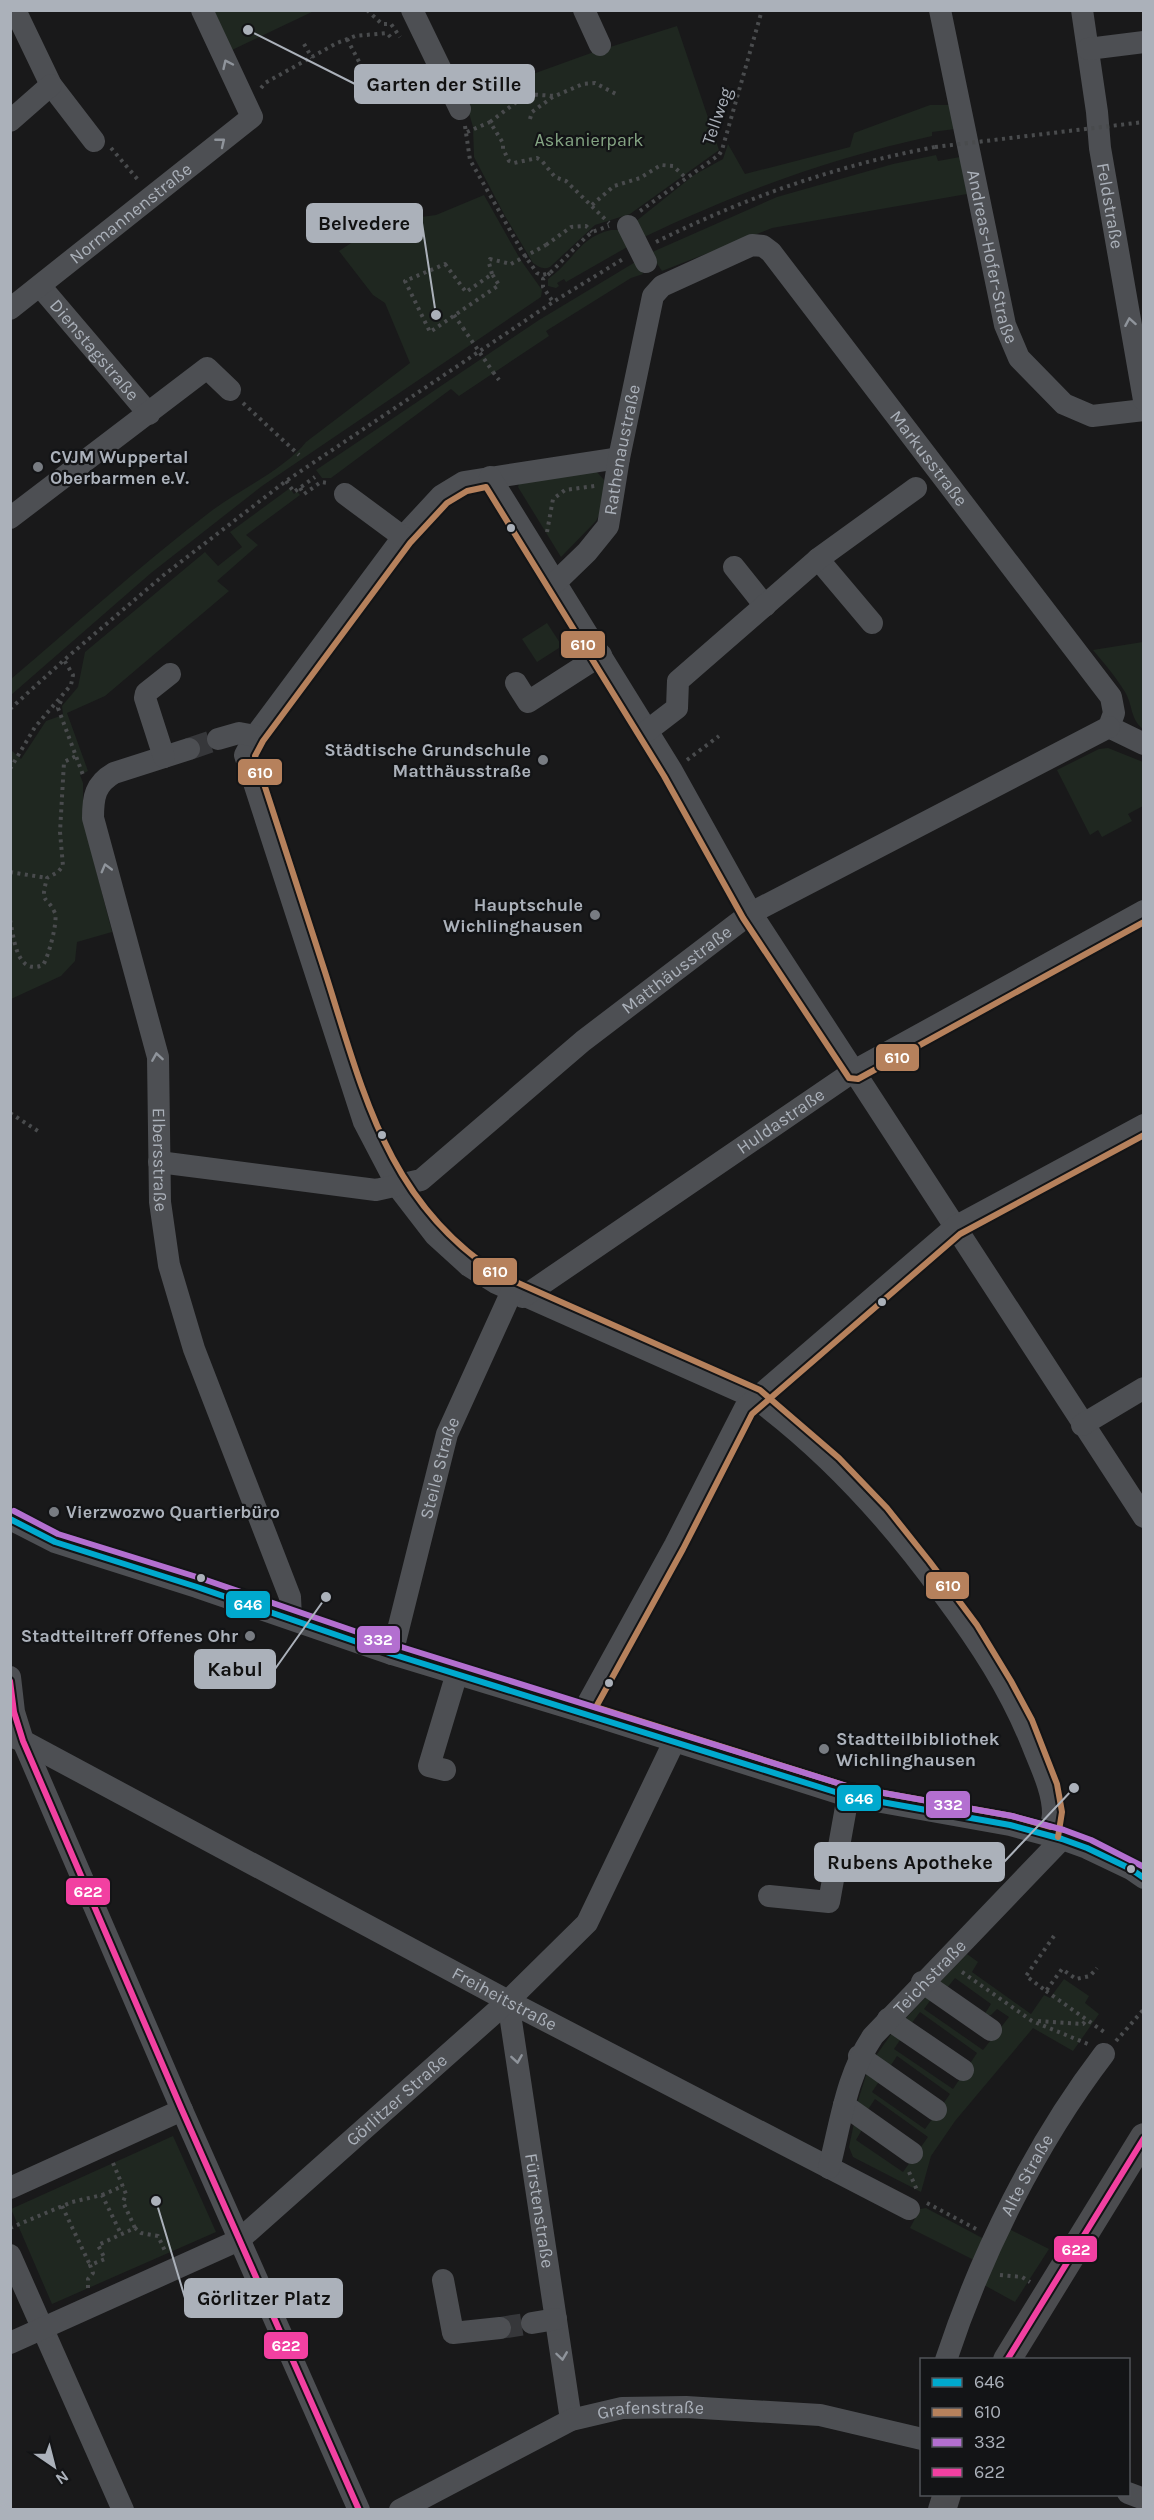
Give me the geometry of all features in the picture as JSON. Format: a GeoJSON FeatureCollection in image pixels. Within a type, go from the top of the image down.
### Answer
{"type":"FeatureCollection","features":[{"type":"Feature","properties":{"kind":"main road"},"geometry":{"type":"LineString","coordinates":[[1008,2358],[1143,2137]]}},
{"type":"Feature","properties":{"kind":"street"},"geometry":{"type":"LineString","coordinates":[[15,10],[51,85],[94,141]]}},
{"type":"Feature","properties":{"kind":"street"},"geometry":{"type":"LineString","coordinates":[[202,10],[249,110]]}},
{"type":"Feature","properties":{"kind":"street"},"geometry":{"type":"LineString","coordinates":[[412,10],[459,106]]}},
{"type":"Feature","properties":{"kind":"street"},"geometry":{"type":"LineString","coordinates":[[584,10],[600,45]]}},
{"type":"Feature","properties":{"kind":"street","name":"Andreas-Hofer-Straße"},"geometry":{"type":"LineString","coordinates":[[940,10],[1005,325],[1019,358],[1064,404],[1092,416],[1143,410]]}},
{"type":"Feature","properties":{"kind":"street","name":"Feldstraße"},"geometry":{"type":"LineString","coordinates":[[1082,10],[1100,148],[1143,400]]}},
{"type":"Feature","properties":{"kind":"street"},"geometry":{"type":"LineString","coordinates":[[1088,49],[1143,42]]}},
{"type":"Feature","properties":{"kind":"street"},"geometry":{"type":"LineString","coordinates":[[10,121],[51,85]]}},
{"type":"Feature","properties":{"kind":"street","name":"Normannenstraße"},"geometry":{"type":"LineString","coordinates":[[10,309],[152,197],[249,110]]}},
{"type":"Feature","properties":{"kind":"street"},"geometry":{"type":"LineString","coordinates":[[623,223],[638,259],[654,277],[666,273],[670,282]]}},
{"type":"Feature","properties":{"kind":"street","name":"Markusstraße"},"geometry":{"type":"LineString","coordinates":[[670,282],[752,245],[763,246],[771,252],[1111,697],[1114,713],[1109,727]]}},
{"type":"Feature","properties":{"kind":"street","name":"Rathenaustraße"},"geometry":{"type":"LineString","coordinates":[[556,582],[587,552],[609,525],[619,458],[653,296],[662,286],[670,282]]}},
{"type":"Feature","properties":{"kind":"street","name":"Dienstagstraße"},"geometry":{"type":"LineString","coordinates":[[40,286],[149,414]]}},
{"type":"Feature","properties":{"kind":"street"},"geometry":{"type":"LineString","coordinates":[[10,518],[207,368],[230,390]]}},
{"type":"Feature","properties":{"kind":"street"},"geometry":{"type":"LineString","coordinates":[[619,458],[464,482],[441,496],[403,537],[255,736],[245,755],[364,1122],[398,1187],[435,1235],[469,1266],[517,1294],[755,1398],[795,1429],[861,1492],[910,1548],[997,1670],[1021,1716],[1051,1799],[1055,1837]]}},
{"type":"Feature","properties":{"kind":"street"},"geometry":{"type":"LineString","coordinates":[[490,477],[672,771],[751,913],[1143,1517]]}},
{"type":"Feature","properties":{"kind":"street"},"geometry":{"type":"LineString","coordinates":[[647,731],[677,708],[678,681],[818,559],[916,488]]}},
{"type":"Feature","properties":{"kind":"street"},"geometry":{"type":"LineString","coordinates":[[345,494],[403,537]]}},
{"type":"Feature","properties":{"kind":"street"},"geometry":{"type":"LineString","coordinates":[[818,559],[872,623]]}},
{"type":"Feature","properties":{"kind":"street"},"geometry":{"type":"LineString","coordinates":[[734,567],[765,606]]}},
{"type":"Feature","properties":{"kind":"street"},"geometry":{"type":"LineString","coordinates":[[516,683],[528,702],[601,655]]}},
{"type":"Feature","properties":{"kind":"street"},"geometry":{"type":"LineString","coordinates":[[164,757],[145,698],[146,693],[170,674]]}},
{"type":"Feature","properties":{"kind":"street"},"geometry":{"type":"LineString","coordinates":[[1109,727],[1143,744]]}},
{"type":"Feature","properties":{"kind":"street","name":"Matthäusstraße"},"geometry":{"type":"LineString","coordinates":[[159,1161],[376,1190],[398,1187],[421,1180],[584,1041],[751,913],[1109,727]]}},
{"type":"Feature","properties":{"kind":"street"},"geometry":{"type":"LineString","coordinates":[[218,739],[239,733],[255,736]]}},
{"type":"Feature","properties":{"kind":"street","name":"Elbersstraße"},"geometry":{"type":"LineString","coordinates":[[189,749],[114,773],[104,779],[93,798],[93,818],[158,1057],[160,1202],[168,1254],[182,1314],[290,1597],[291,1618]]}},
{"type":"Feature","properties":{"kind":"street","name":"Huldastraße"},"geometry":{"type":"LineString","coordinates":[[517,1294],[854,1071],[1143,911]]}},
{"type":"Feature","properties":{"kind":"street"},"geometry":{"type":"LineString","coordinates":[[583,1712],[675,1545],[745,1408],[955,1227],[1141,1132]]}},
{"type":"Feature","properties":{"kind":"street","name":"Steile Straße"},"geometry":{"type":"LineString","coordinates":[[392,1654],[447,1434],[517,1294]]}},
{"type":"Feature","properties":{"kind":"street"},"geometry":{"type":"LineString","coordinates":[[1083,1425],[1143,1388]]}},
{"type":"Feature","properties":{"kind":"street"},"geometry":{"type":"LineString","coordinates":[[10,1519],[55,1542],[291,1618],[392,1654],[848,1796],[1010,1826],[1055,1837],[1087,1848],[1131,1869],[1143,1878]]}},
{"type":"Feature","properties":{"kind":"street"},"geometry":{"type":"LineString","coordinates":[[445,1770],[429,1766],[457,1674]]}},
{"type":"Feature","properties":{"kind":"street"},"geometry":{"type":"LineString","coordinates":[[10,1677],[17,1739],[359,2510]]}},
{"type":"Feature","properties":{"kind":"street","name":"Freiheitstraße"},"geometry":{"type":"LineString","coordinates":[[17,1739],[508,2001],[829,2168],[915,2204]]}},
{"type":"Feature","properties":{"kind":"street","name":"Görlitzer Straße"},"geometry":{"type":"LineString","coordinates":[[10,2343],[239,2240],[508,2001],[587,1923],[674,1742]]}},
{"type":"Feature","properties":{"kind":"street"},"geometry":{"type":"LineString","coordinates":[[769,1896],[829,1902],[848,1796]]}},
{"type":"Feature","properties":{"kind":"street","name":"Teichstraße"},"geometry":{"type":"LineString","coordinates":[[829,2168],[844,2105],[859,2056],[888,2019],[1055,1837]]}},
{"type":"Feature","properties":{"kind":"street"},"geometry":{"type":"LineString","coordinates":[[922,1982],[992,2030]]}},
{"type":"Feature","properties":{"kind":"street","name":"Fürstenstraße"},"geometry":{"type":"LineString","coordinates":[[508,2001],[571,2420]]}},
{"type":"Feature","properties":{"kind":"street"},"geometry":{"type":"LineString","coordinates":[[888,2019],[963,2070]]}},
{"type":"Feature","properties":{"kind":"street","name":"Alte Straße"},"geometry":{"type":"LineString","coordinates":[[947,2358],[981,2270],[1033,2164],[1084,2079],[1104,2054]]}},
{"type":"Feature","properties":{"kind":"street"},"geometry":{"type":"LineString","coordinates":[[859,2056],[936,2110]]}},
{"type":"Feature","properties":{"kind":"street"},"geometry":{"type":"LineString","coordinates":[[844,2105],[910,2161]]}},
{"type":"Feature","properties":{"kind":"street"},"geometry":{"type":"LineString","coordinates":[[10,2188],[182,2110]]}},
{"type":"Feature","properties":{"kind":"street"},"geometry":{"type":"LineString","coordinates":[[10,2255],[123,2510]]}},
{"type":"Feature","properties":{"kind":"street"},"geometry":{"type":"LineString","coordinates":[[443,2280],[453,2332],[500,2328]]}},
{"type":"Feature","properties":{"kind":"street"},"geometry":{"type":"LineString","coordinates":[[532,2323],[556,2319]]}},
{"type":"Feature","properties":{"kind":"street","name":"Grafenstraße"},"geometry":{"type":"LineString","coordinates":[[400,2510],[571,2420],[622,2408],[708,2408],[820,2415],[920,2435]]}},
{"type":"Feature","properties":{"kind":"path"},"geometry":{"type":"LineString","coordinates":[[367,10],[382,24],[391,24],[400,37]]}},
{"type":"Feature","properties":{"kind":"path","name":"Tellweg"},"geometry":{"type":"LineString","coordinates":[[592,232],[623,223],[719,155],[762,10]]}},
{"type":"Feature","properties":{"kind":"path"},"geometry":{"type":"LineString","coordinates":[[249,110],[265,82],[347,39],[387,33],[393,40]]}},
{"type":"Feature","properties":{"kind":"path"},"geometry":{"type":"LineString","coordinates":[[347,39],[381,103]]}},
{"type":"Feature","properties":{"kind":"path"},"geometry":{"type":"LineString","coordinates":[[304,44],[312,58]]}},
{"type":"Feature","properties":{"kind":"path"},"geometry":{"type":"LineString","coordinates":[[530,119],[532,112],[555,96],[582,84],[596,83],[616,94]]}},
{"type":"Feature","properties":{"kind":"path"},"geometry":{"type":"LineString","coordinates":[[553,302],[537,273],[522,253],[470,160],[467,132],[459,106],[467,101],[487,100],[510,93],[555,96]]}},
{"type":"Feature","properties":{"kind":"path"},"geometry":{"type":"LineString","coordinates":[[467,132],[490,123],[528,93]]}},
{"type":"Feature","properties":{"kind":"path"},"geometry":{"type":"LineString","coordinates":[[669,236],[765,195],[877,159],[934,147],[1143,122]]}},
{"type":"Feature","properties":{"kind":"path"},"geometry":{"type":"LineString","coordinates":[[490,123],[503,143],[503,149],[509,161],[514,163],[537,158],[555,177],[566,181],[592,205],[623,223]]}},
{"type":"Feature","properties":{"kind":"path"},"geometry":{"type":"LineString","coordinates":[[94,141],[101,135],[152,197]]}},
{"type":"Feature","properties":{"kind":"path"},"geometry":{"type":"LineString","coordinates":[[592,205],[614,186],[640,178],[661,165],[673,166],[685,177]]}},
{"type":"Feature","properties":{"kind":"path"},"geometry":{"type":"LineString","coordinates":[[492,274],[466,292],[445,264],[405,281],[430,332],[499,285],[492,274],[490,259],[512,264],[572,227],[586,226],[592,232],[543,279],[543,286]]}},
{"type":"Feature","properties":{"kind":"path"},"geometry":{"type":"LineString","coordinates":[[10,709],[165,574],[286,481],[553,302],[638,259]]}},
{"type":"Feature","properties":{"kind":"path"},"geometry":{"type":"LineString","coordinates":[[537,273],[542,275],[550,273]]}},
{"type":"Feature","properties":{"kind":"path"},"geometry":{"type":"LineString","coordinates":[[454,315],[499,380]]}},
{"type":"Feature","properties":{"kind":"path"},"geometry":{"type":"LineString","coordinates":[[230,390],[299,455]]}},
{"type":"Feature","properties":{"kind":"path"},"geometry":{"type":"LineString","coordinates":[[286,481],[294,492],[315,477]]}},
{"type":"Feature","properties":{"kind":"path"},"geometry":{"type":"LineString","coordinates":[[543,560],[553,499],[565,490],[617,483]]}},
{"type":"Feature","properties":{"kind":"path"},"geometry":{"type":"LineString","coordinates":[[300,488],[304,494]]}},
{"type":"Feature","properties":{"kind":"path"},"geometry":{"type":"LineString","coordinates":[[64,660],[73,675],[71,685],[57,708],[82,774]]}},
{"type":"Feature","properties":{"kind":"path"},"geometry":{"type":"LineString","coordinates":[[10,769],[34,727],[64,695]]}},
{"type":"Feature","properties":{"kind":"path"},"geometry":{"type":"LineString","coordinates":[[672,771],[719,736]]}},
{"type":"Feature","properties":{"kind":"path"},"geometry":{"type":"LineString","coordinates":[[10,872],[47,878],[63,866],[60,832],[64,762],[76,756]]}},
{"type":"Feature","properties":{"kind":"path"},"geometry":{"type":"LineString","coordinates":[[10,920],[20,958],[25,965],[38,968],[43,965],[47,959],[55,919],[55,913],[44,899],[43,893],[47,878]]}},
{"type":"Feature","properties":{"kind":"path"},"geometry":{"type":"LineString","coordinates":[[10,952],[16,946]]}},
{"type":"Feature","properties":{"kind":"path"},"geometry":{"type":"LineString","coordinates":[[10,1113],[38,1131]]}},
{"type":"Feature","properties":{"kind":"path"},"geometry":{"type":"LineString","coordinates":[[1054,1936],[1026,1976],[1094,2025]]}},
{"type":"Feature","properties":{"kind":"path"},"geometry":{"type":"LineString","coordinates":[[944,1960],[1032,2021],[1081,2039],[1104,2054],[1143,2009]]}},
{"type":"Feature","properties":{"kind":"path"},"geometry":{"type":"LineString","coordinates":[[1046,1991],[1062,1969],[1076,1979],[1090,1976],[1097,1968]]}},
{"type":"Feature","properties":{"kind":"path"},"geometry":{"type":"LineString","coordinates":[[1075,2024],[1077,2013]]}},
{"type":"Feature","properties":{"kind":"path"},"geometry":{"type":"LineString","coordinates":[[1032,2021],[1083,2024],[1086,2020]]}},
{"type":"Feature","properties":{"kind":"path"},"geometry":{"type":"LineString","coordinates":[[910,2161],[915,2204],[995,2241]]}},
{"type":"Feature","properties":{"kind":"path"},"geometry":{"type":"LineString","coordinates":[[112,2163],[126,2194],[123,2202],[135,2228],[141,2233],[158,2235],[164,2249]]}},
{"type":"Feature","properties":{"kind":"path"},"geometry":{"type":"LineString","coordinates":[[10,2228],[62,2206],[102,2195],[123,2186]]}},
{"type":"Feature","properties":{"kind":"path"},"geometry":{"type":"LineString","coordinates":[[102,2195],[121,2234]]}},
{"type":"Feature","properties":{"kind":"path"},"geometry":{"type":"LineString","coordinates":[[62,2206],[93,2273],[87,2284],[96,2305]]}},
{"type":"Feature","properties":{"kind":"path"},"geometry":{"type":"LineString","coordinates":[[90,2265],[105,2259],[98,2245],[135,2228]]}},
{"type":"Feature","properties":{"kind":"path"},"geometry":{"type":"LineString","coordinates":[[981,2270],[990,2274],[1022,2277],[1048,2293]]}},
{"type":"Feature","properties":{"kind":"green space"},"geometry":{"type":"Polygon","coordinates":[[[214,11],[314,11],[232,50],[214,11]]]}},
{"type":"Feature","properties":{"kind":"green space","name":"Askanierpark"},"geometry":{"type":"Polygon","coordinates":[[[677,26],[719,150],[630,214],[595,225],[550,267],[537,266],[505,216],[474,157],[473,127],[463,92],[489,90],[591,53],[677,26]]]}},
{"type":"Feature","properties":{"kind":"green space"},"geometry":{"type":"Polygon","coordinates":[[[930,105],[951,105],[955,129],[932,132],[932,136],[856,155],[784,178],[642,238],[635,222],[694,175],[723,159],[728,144],[745,174],[850,147],[854,133],[930,105]]]}},
{"type":"Feature","properties":{"kind":"green space"},"geometry":{"type":"Polygon","coordinates":[[[936,155],[938,161],[960,157],[967,194],[772,228],[662,271],[650,253],[777,197],[893,164],[936,155]]]}},
{"type":"Feature","properties":{"kind":"green space"},"geometry":{"type":"Polygon","coordinates":[[[484,195],[520,259],[542,290],[541,297],[262,486],[151,573],[11,695],[11,679],[109,594],[210,512],[274,470],[306,442],[410,363],[385,303],[373,295],[339,251],[383,222],[436,215],[484,195]]]}},
{"type":"Feature","properties":{"kind":"green space"},"geometry":{"type":"Polygon","coordinates":[[[619,230],[629,246],[566,282],[564,279],[557,283],[559,286],[556,288],[548,286],[548,279],[584,244],[600,233],[619,230]]]}},
{"type":"Feature","properties":{"kind":"green space"},"geometry":{"type":"Polygon","coordinates":[[[637,261],[643,274],[631,278],[546,331],[549,336],[459,396],[451,389],[331,478],[322,478],[316,470],[539,320],[637,261]]]}},
{"type":"Feature","properties":{"kind":"green space"},"geometry":{"type":"Polygon","coordinates":[[[596,471],[605,481],[602,509],[596,521],[561,557],[518,487],[519,484],[596,471]]]}},
{"type":"Feature","properties":{"kind":"green space"},"geometry":{"type":"Polygon","coordinates":[[[290,488],[294,494],[297,491],[300,495],[246,535],[258,545],[217,581],[229,591],[105,696],[67,713],[88,771],[80,775],[83,783],[83,814],[112,932],[77,942],[75,961],[61,976],[11,999],[10,749],[21,759],[46,721],[63,715],[62,706],[78,687],[85,652],[205,552],[218,566],[242,547],[230,532],[290,488]]]}},
{"type":"Feature","properties":{"kind":"green space"},"geometry":{"type":"Polygon","coordinates":[[[547,623],[562,646],[537,662],[522,639],[547,623]]]}},
{"type":"Feature","properties":{"kind":"green space"},"geometry":{"type":"Polygon","coordinates":[[[1144,642],[1143,729],[1136,721],[1128,697],[1093,650],[1144,642]]]}},
{"type":"Feature","properties":{"kind":"green space"},"geometry":{"type":"Polygon","coordinates":[[[1108,748],[1143,762],[1143,806],[1128,814],[1132,821],[1102,837],[1098,830],[1090,835],[1057,770],[1099,749],[1108,748]]]}},
{"type":"Feature","properties":{"kind":"green space"},"geometry":{"type":"Polygon","coordinates":[[[967,1954],[978,1962],[972,1972],[1031,2014],[1044,1995],[1050,1998],[1064,1979],[1089,1996],[1085,2003],[1099,2014],[1073,2051],[1033,2028],[955,2121],[931,2156],[921,2192],[853,2157],[849,2147],[854,2123],[863,2128],[856,2140],[903,2172],[928,2137],[875,2099],[867,2111],[857,2104],[867,2072],[880,2080],[872,2092],[925,2129],[950,2094],[897,2056],[889,2068],[875,2057],[892,2033],[902,2037],[894,2049],[953,2089],[977,2053],[920,2012],[911,2024],[906,2018],[927,1996],[932,1998],[924,2009],[983,2050],[1009,2017],[997,2009],[991,2015],[984,2015],[991,2004],[955,1978],[947,1988],[939,1983],[967,1954]]]}},
{"type":"Feature","properties":{"kind":"green space"},"geometry":{"type":"Polygon","coordinates":[[[173,2136],[216,2232],[52,2304],[11,2209],[173,2136]]]}},
{"type":"Feature","properties":{"kind":"green space"},"geometry":{"type":"Polygon","coordinates":[[[926,2208],[986,2240],[976,2261],[910,2228],[920,2209],[926,2208]]]}},
{"type":"Feature","properties":{"kind":"green space"},"geometry":{"type":"Polygon","coordinates":[[[1009,2229],[1049,2249],[1015,2302],[984,2285],[1009,2229]]]}},
{"type":"Feature","properties":{"kind":"tunnel"},"geometry":{"type":"LineString","coordinates":[[189,749],[218,739]]}},
{"type":"Feature","properties":{"kind":"tunnel"},"geometry":{"type":"LineString","coordinates":[[500,2328],[532,2323]]}},
{"type":"Feature","properties":{"kind":"transit line","name":"610"},"geometry":{"type":"LineString","coordinates":[[1058,1837],[1062,1812],[1057,1784],[1032,1720],[1011,1681],[977,1625],[930,1562],[887,1508],[839,1458],[760,1390],[500,1275],[462,1246],[430,1214],[405,1179],[384,1142],[367,1101],[255,756],[263,741],[410,543],[447,503],[467,491],[486,487],[664,776],[743,918],[849,1078],[858,1079],[1144,922]]}},
{"type":"Feature","properties":{"kind":"transit line","name":"610"},"geometry":{"type":"LineString","coordinates":[[1051,1827],[1012,1816],[850,1787],[596,1707],[683,1549],[752,1414],[960,1234],[1144,1135]]}},
{"type":"Feature","properties":{"kind":"transit line","name":"332"},"geometry":{"type":"LineString","coordinates":[[14,1511],[58,1534],[200,1578],[395,1645],[850,1787],[1012,1816],[1064,1830],[1091,1840],[1144,1867]]}},
{"type":"Feature","properties":{"kind":"transit line","name":"646"},"geometry":{"type":"LineString","coordinates":[[10,1519],[55,1542],[197,1587],[392,1654],[848,1796],[1010,1825],[1062,1839],[1087,1848],[1131,1869],[1144,1878]]}},
{"type":"Feature","properties":{"kind":"transit line","name":"622"},"geometry":{"type":"LineString","coordinates":[[10,1681],[14,1712],[23,1741],[182,2110],[359,2510]]}},
{"type":"Feature","properties":{"kind":"transit line","name":"622"},"geometry":{"type":"LineString","coordinates":[[1008,2358],[1144,2138]]}},
{"type":"Feature","properties":{"kind":"place","name":"Garten der Stille"},"geometry":{"type":"Point","coordinates":[248,30]}},
{"type":"Feature","properties":{"kind":"place","name":"Belvedere"},"geometry":{"type":"Point","coordinates":[436,315]}},
{"type":"Feature","properties":{"kind":"place","name":"CVJM Wuppertal Oberbarmen e.V."},"geometry":{"type":"Point","coordinates":[38,467]}},
{"type":"Feature","properties":{"kind":"place","name":"Städtische Grundschule Matthäusstraße"},"geometry":{"type":"Point","coordinates":[543,760]}},
{"type":"Feature","properties":{"kind":"place","name":"Hauptschule Wichlinghausen"},"geometry":{"type":"Point","coordinates":[595,915]}},
{"type":"Feature","properties":{"kind":"place","name":"Vierzwozwo Quartierbüro"},"geometry":{"type":"Point","coordinates":[54,1512]}},
{"type":"Feature","properties":{"kind":"place","name":"Kabul"},"geometry":{"type":"Point","coordinates":[326,1597]}},
{"type":"Feature","properties":{"kind":"place","name":"Stadtteiltreff Offenes Ohr"},"geometry":{"type":"Point","coordinates":[250,1636]}},
{"type":"Feature","properties":{"kind":"place","name":"Stadtteilbibliothek Wichlinghausen"},"geometry":{"type":"Point","coordinates":[824,1749]}},
{"type":"Feature","properties":{"kind":"place","name":"Rubens Apotheke"},"geometry":{"type":"Point","coordinates":[1074,1788]}},
{"type":"Feature","properties":{"kind":"place","name":"Görlitzer Platz"},"geometry":{"type":"Point","coordinates":[156,2201]}}]}
